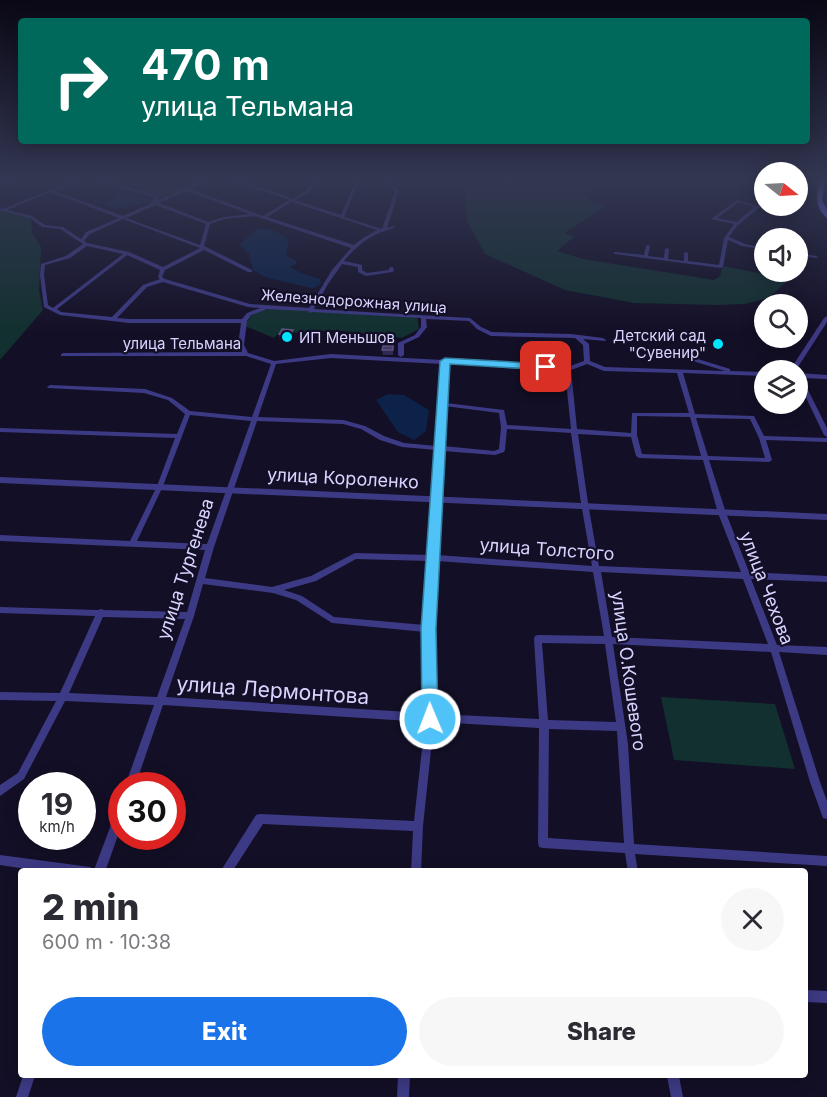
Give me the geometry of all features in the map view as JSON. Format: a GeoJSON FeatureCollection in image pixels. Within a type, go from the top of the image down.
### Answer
{"type":"FeatureCollection","features":[{"type":"Feature","properties":{"kind":"street"},"geometry":{"type":"LineString","coordinates":[[66,231],[84,242],[127,254],[163,269]]}},
{"type":"Feature","properties":{"kind":"street"},"geometry":{"type":"LineString","coordinates":[[92,231],[68,257],[43,264],[46,306],[53,310],[127,254]]}},
{"type":"Feature","properties":{"kind":"street"},"geometry":{"type":"LineString","coordinates":[[158,231],[203,247],[250,272]]}},
{"type":"Feature","properties":{"kind":"street"},"geometry":{"type":"LineString","coordinates":[[114,318],[145,286],[163,280],[160,277],[163,269],[203,247],[206,231]]}},
{"type":"Feature","properties":{"kind":"street"},"geometry":{"type":"LineString","coordinates":[[307,231],[354,247]]}},
{"type":"Feature","properties":{"kind":"street"},"geometry":{"type":"LineString","coordinates":[[310,311],[330,275],[341,262],[354,247],[379,231]]}},
{"type":"Feature","properties":{"kind":"street"},"geometry":{"type":"LineString","coordinates":[[615,253],[721,267],[726,238],[731,231]]}},
{"type":"Feature","properties":{"kind":"street"},"geometry":{"type":"LineString","coordinates":[[726,238],[754,247]]}},
{"type":"Feature","properties":{"kind":"street"},"geometry":{"type":"LineString","coordinates":[[646,257],[648,246]]}},
{"type":"Feature","properties":{"kind":"street"},"geometry":{"type":"LineString","coordinates":[[666,260],[667,249]]}},
{"type":"Feature","properties":{"kind":"street"},"geometry":{"type":"LineString","coordinates":[[686,253],[686,263]]}},
{"type":"Feature","properties":{"kind":"street"},"geometry":{"type":"LineString","coordinates":[[808,256],[816,257]]}},
{"type":"Feature","properties":{"kind":"street"},"geometry":{"type":"LineString","coordinates":[[341,262],[360,266],[360,271],[366,276],[392,271],[391,268]]}},
{"type":"Feature","properties":{"kind":"street","name":"Железнодорожная улица"},"geometry":{"type":"LineString","coordinates":[[163,280],[250,306],[470,320],[478,328],[491,334],[603,340]]}},
{"type":"Feature","properties":{"kind":"street"},"geometry":{"type":"LineString","coordinates":[[244,321],[249,314],[267,308]]}},
{"type":"Feature","properties":{"kind":"street","name":"Железнодорожная улица"},"geometry":{"type":"LineString","coordinates":[[53,310],[73,315],[129,321],[244,321],[241,345],[246,354]]}},
{"type":"Feature","properties":{"kind":"street"},"geometry":{"type":"LineString","coordinates":[[400,354],[401,343],[417,336],[424,327],[423,317]]}},
{"type":"Feature","properties":{"kind":"street"},"geometry":{"type":"LineString","coordinates":[[800,360],[827,318]]}},
{"type":"Feature","properties":{"kind":"street"},"geometry":{"type":"LineString","coordinates":[[576,337],[586,344],[587,362],[604,369],[754,374]]}},
{"type":"Feature","properties":{"kind":"street"},"geometry":{"type":"LineString","coordinates":[[669,352],[737,373]]}},
{"type":"Feature","properties":{"kind":"street","name":"улица Тельмана"},"geometry":{"type":"LineString","coordinates":[[63,355],[246,354],[274,363],[331,356],[568,369],[587,362]]}},
{"type":"Feature","properties":{"kind":"street"},"geometry":{"type":"LineString","coordinates":[[416,868],[418,826],[430,719],[429,629],[445,361]]}},
{"type":"Feature","properties":{"kind":"street","name":"улица Тургенева"},"geometry":{"type":"LineString","coordinates":[[135,772],[190,616],[210,547],[274,363]]}},
{"type":"Feature","properties":{"kind":"street","name":"улица О.Кошевого"},"geometry":{"type":"LineString","coordinates":[[568,369],[572,430],[587,508],[621,727],[632,868]]}},
{"type":"Feature","properties":{"kind":"street","name":"улица Чехова"},"geometry":{"type":"LineString","coordinates":[[679,371],[722,513],[774,648],[814,782],[827,814]]}},
{"type":"Feature","properties":{"kind":"street"},"geometry":{"type":"LineString","coordinates":[[808,376],[827,377]]}},
{"type":"Feature","properties":{"kind":"street"},"geometry":{"type":"LineString","coordinates":[[51,387],[145,392],[170,399],[188,413],[255,419],[343,422],[363,427],[382,438],[404,445],[495,453],[502,450],[504,427],[502,411],[442,404]]}},
{"type":"Feature","properties":{"kind":"street"},"geometry":{"type":"LineString","coordinates":[[808,396],[827,435]]}},
{"type":"Feature","properties":{"kind":"street"},"geometry":{"type":"LineString","coordinates":[[132,544],[160,486],[177,436],[188,413]]}},
{"type":"Feature","properties":{"kind":"street"},"geometry":{"type":"LineString","coordinates":[[633,414],[692,416],[752,417],[769,460],[639,456],[634,435],[633,414]]}},
{"type":"Feature","properties":{"kind":"street"},"geometry":{"type":"LineString","coordinates":[[504,427],[634,435]]}},
{"type":"Feature","properties":{"kind":"street"},"geometry":{"type":"LineString","coordinates":[[0,430],[177,436]]}},
{"type":"Feature","properties":{"kind":"street"},"geometry":{"type":"LineString","coordinates":[[762,438],[827,440]]}},
{"type":"Feature","properties":{"kind":"street","name":"улица Короленко"},"geometry":{"type":"LineString","coordinates":[[0,480],[230,488],[587,508],[827,518]]}},
{"type":"Feature","properties":{"kind":"street"},"geometry":{"type":"LineString","coordinates":[[0,538],[210,547]]}},
{"type":"Feature","properties":{"kind":"street","name":"улица Толстого"},"geometry":{"type":"LineString","coordinates":[[272,590],[313,579],[355,556],[827,579]]}},
{"type":"Feature","properties":{"kind":"street","name":"улица Толстого"},"geometry":{"type":"LineString","coordinates":[[201,581],[272,590],[298,598],[332,621],[429,629]]}},
{"type":"Feature","properties":{"kind":"street"},"geometry":{"type":"LineString","coordinates":[[0,610],[190,616]]}},
{"type":"Feature","properties":{"kind":"street"},"geometry":{"type":"LineString","coordinates":[[0,791],[21,776],[63,697],[101,612]]}},
{"type":"Feature","properties":{"kind":"street"},"geometry":{"type":"LineString","coordinates":[[827,651],[608,640],[538,639],[544,724],[543,843],[827,861]]}},
{"type":"Feature","properties":{"kind":"street","name":"улица Лермонтова"},"geometry":{"type":"LineString","coordinates":[[0,696],[160,700],[430,719],[621,727]]}},
{"type":"Feature","properties":{"kind":"street"},"geometry":{"type":"LineString","coordinates":[[228,868],[260,819],[418,826]]}},
{"type":"Feature","properties":{"kind":"street"},"geometry":{"type":"LineString","coordinates":[[100,868],[108,847]]}},
{"type":"Feature","properties":{"kind":"street"},"geometry":{"type":"LineString","coordinates":[[0,860],[60,868]]}},
{"type":"Feature","properties":{"kind":"street"},"geometry":{"type":"LineString","coordinates":[[808,996],[827,997]]}},
{"type":"Feature","properties":{"kind":"street"},"geometry":{"type":"LineString","coordinates":[[22,1097],[28,1078]]}},
{"type":"Feature","properties":{"kind":"street"},"geometry":{"type":"LineString","coordinates":[[403,1097],[404,1078]]}},
{"type":"Feature","properties":{"kind":"street"},"geometry":{"type":"LineString","coordinates":[[673,1078],[677,1097]]}},
{"type":"Feature","properties":{"kind":"green space"},"geometry":{"type":"Polygon","coordinates":[[[0,231],[32,231],[41,247],[39,291],[43,310],[0,360],[0,231]]]}},
{"type":"Feature","properties":{"kind":"green space"},"geometry":{"type":"Polygon","coordinates":[[[473,231],[568,231],[565,233],[574,237],[557,251],[583,259],[714,280],[720,276],[723,266],[754,272],[754,282],[787,282],[773,294],[754,294],[754,302],[718,305],[634,303],[565,290],[485,254],[473,231]]]}},
{"type":"Feature","properties":{"kind":"green space"},"geometry":{"type":"Polygon","coordinates":[[[267,308],[417,317],[419,329],[402,338],[333,330],[300,333],[280,331],[274,338],[245,326],[252,313],[267,308]]]}},
{"type":"Feature","properties":{"kind":"green space"},"geometry":{"type":"Polygon","coordinates":[[[661,697],[775,704],[795,769],[674,760],[661,697]]]}},
{"type":"Feature","properties":{"kind":"water"},"geometry":{"type":"Polygon","coordinates":[[[255,231],[278,233],[289,241],[286,255],[296,261],[296,264],[290,267],[320,279],[321,284],[313,288],[265,277],[253,270],[249,254],[239,245],[255,231]]]}},
{"type":"Feature","properties":{"kind":"water"},"geometry":{"type":"Polygon","coordinates":[[[388,394],[404,395],[429,410],[426,431],[414,440],[398,432],[376,400],[388,394]]]}},
{"type":"Feature","properties":{"kind":"building"},"geometry":{"type":"Polygon","coordinates":[[[282,329],[293,330],[290,335],[279,334],[282,329]]]}},
{"type":"Feature","properties":{"kind":"building"},"geometry":{"type":"Polygon","coordinates":[[[383,346],[393,346],[393,350],[382,350],[383,346]]]}},
{"type":"Feature","properties":{"kind":"place","name":"ИП Меньшов"},"geometry":{"type":"Point","coordinates":[287,337]}},
{"type":"Feature","properties":{"kind":"place","name":"Детский сад \"Сувенир\""},"geometry":{"type":"Point","coordinates":[718,344]}},
{"type":"Feature","properties":{"kind":"route"},"geometry":{"type":"LineString","coordinates":[[430,719],[429,629],[445,361],[546,367]]}}]}
